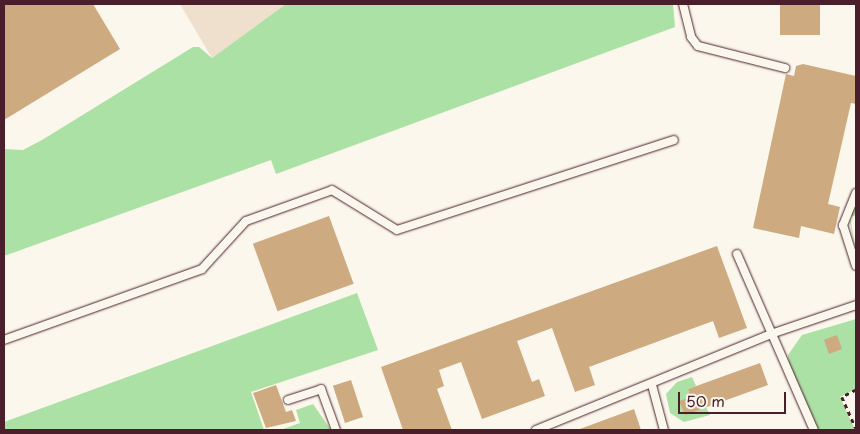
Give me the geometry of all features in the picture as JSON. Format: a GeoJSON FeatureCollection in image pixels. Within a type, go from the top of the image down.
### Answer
{"type":"FeatureCollection","features":[{"type":"Feature","properties":{"kind":"lane"},"geometry":{"type":"LineString","coordinates":[[683,4],[691,37],[698,46],[785,68]]}},
{"type":"Feature","properties":{"kind":"lane"},"geometry":{"type":"LineString","coordinates":[[4,340],[202,269],[246,221],[332,190],[397,230],[674,140]]}},
{"type":"Feature","properties":{"kind":"lane"},"geometry":{"type":"LineString","coordinates":[[856,193],[843,225],[856,266]]}},
{"type":"Feature","properties":{"kind":"lane"},"geometry":{"type":"LineString","coordinates":[[737,254],[814,430]]}},
{"type":"Feature","properties":{"kind":"lane"},"geometry":{"type":"LineString","coordinates":[[536,430],[652,385],[771,334],[856,305]]}},
{"type":"Feature","properties":{"kind":"lane"},"geometry":{"type":"LineString","coordinates":[[652,385],[664,430]]}},
{"type":"Feature","properties":{"kind":"lane"},"geometry":{"type":"LineString","coordinates":[[288,400],[321,389],[336,430]]}},
{"type":"Feature","properties":{"kind":"path"},"geometry":{"type":"LineString","coordinates":[[856,390],[842,397],[856,428]]}},
{"type":"Feature","properties":{"kind":"shaded area"},"geometry":{"type":"Polygon","coordinates":[[[180,4],[286,4],[212,58],[180,4]]]}},
{"type":"Feature","properties":{"kind":"green space"},"geometry":{"type":"Polygon","coordinates":[[[286,4],[673,4],[675,27],[276,174],[271,160],[4,256],[4,149],[23,150],[42,140],[193,47],[199,47],[212,58],[286,4]]]}},
{"type":"Feature","properties":{"kind":"green space"},"geometry":{"type":"Polygon","coordinates":[[[856,200],[856,215],[850,217],[856,251],[849,218],[856,200]]]}},
{"type":"Feature","properties":{"kind":"green space"},"geometry":{"type":"Polygon","coordinates":[[[357,293],[378,350],[251,392],[264,430],[4,430],[4,422],[357,293]]]}},
{"type":"Feature","properties":{"kind":"green space"},"geometry":{"type":"Polygon","coordinates":[[[856,319],[856,389],[840,397],[855,430],[816,430],[789,368],[788,355],[802,335],[856,319]]]}},
{"type":"Feature","properties":{"kind":"green space"},"geometry":{"type":"Polygon","coordinates":[[[692,377],[696,386],[688,389],[690,397],[680,401],[706,407],[710,415],[684,422],[670,413],[666,394],[677,382],[692,377]]]}},
{"type":"Feature","properties":{"kind":"green space"},"geometry":{"type":"Polygon","coordinates":[[[313,404],[331,430],[280,430],[300,423],[296,410],[313,404]]]}},
{"type":"Feature","properties":{"kind":"building"},"geometry":{"type":"Polygon","coordinates":[[[4,4],[93,4],[120,49],[4,120],[4,4]]]}},
{"type":"Feature","properties":{"kind":"building"},"geometry":{"type":"Polygon","coordinates":[[[780,4],[820,4],[820,35],[780,35],[780,4]]]}},
{"type":"Feature","properties":{"kind":"building"},"geometry":{"type":"Polygon","coordinates":[[[803,64],[856,76],[856,104],[851,103],[828,204],[840,207],[834,234],[801,226],[799,238],[753,228],[786,74],[794,76],[796,66],[803,64]]]}},
{"type":"Feature","properties":{"kind":"building"},"geometry":{"type":"Polygon","coordinates":[[[329,216],[354,284],[278,311],[253,244],[329,216]]]}},
{"type":"Feature","properties":{"kind":"building"},"geometry":{"type":"Polygon","coordinates":[[[717,246],[747,328],[719,338],[713,321],[589,367],[595,385],[575,392],[552,328],[517,341],[532,382],[539,379],[545,396],[482,419],[461,362],[439,370],[444,386],[437,389],[452,430],[403,430],[381,367],[717,246]]]}},
{"type":"Feature","properties":{"kind":"building"},"geometry":{"type":"Polygon","coordinates":[[[837,335],[842,349],[829,354],[824,340],[837,335]]]}},
{"type":"Feature","properties":{"kind":"building"},"geometry":{"type":"Polygon","coordinates":[[[760,363],[768,385],[685,415],[679,401],[690,397],[688,389],[760,363]]]}},
{"type":"Feature","properties":{"kind":"building"},"geometry":{"type":"Polygon","coordinates":[[[351,380],[363,417],[345,423],[333,386],[351,380]]]}},
{"type":"Feature","properties":{"kind":"building"},"geometry":{"type":"Polygon","coordinates":[[[276,385],[286,412],[292,410],[296,421],[266,428],[253,393],[276,385]]]}},
{"type":"Feature","properties":{"kind":"building"},"geometry":{"type":"Polygon","coordinates":[[[634,409],[641,430],[580,430],[580,429],[634,409]]]}}]}
